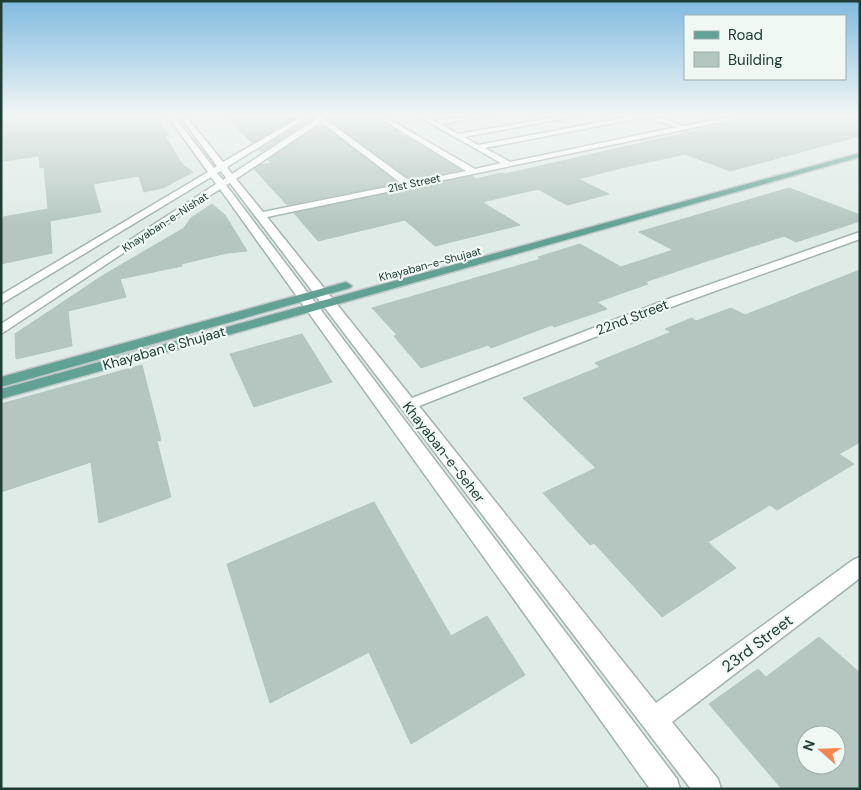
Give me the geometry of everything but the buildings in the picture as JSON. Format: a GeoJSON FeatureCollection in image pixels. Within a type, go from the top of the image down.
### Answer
{"type":"FeatureCollection","features":[{"type":"Feature","properties":{"kind":"main road","name":"Khayaban-e-Shujaat"},"geometry":{"type":"LineString","coordinates":[[316,300],[850,152]]}},
{"type":"Feature","properties":{"kind":"main road","name":"Khayaban-e-Shujaat"},"geometry":{"type":"LineString","coordinates":[[1,382],[860,156]]}},
{"type":"Feature","properties":{"kind":"main road","name":"Khayaban e Shujaat"},"geometry":{"type":"LineString","coordinates":[[1,394],[316,300]]}},
{"type":"Feature","properties":{"kind":"street","name":"Khayaban-e-Seher"},"geometry":{"type":"LineString","coordinates":[[202,152],[316,300],[667,789]]}},
{"type":"Feature","properties":{"kind":"street","name":"Khayaban-e-Seher"},"geometry":{"type":"LineString","coordinates":[[206,152],[222,176],[260,216],[316,300],[406,405],[708,789]]}},
{"type":"Feature","properties":{"kind":"street","name":"Khayaban-e-Nishat"},"geometry":{"type":"LineString","coordinates":[[1,330],[256,152]]}},
{"type":"Feature","properties":{"kind":"street","name":"Khayaban-e-Nishat"},"geometry":{"type":"LineString","coordinates":[[1,300],[262,152]]}},
{"type":"Feature","properties":{"kind":"street"},"geometry":{"type":"LineString","coordinates":[[367,152],[408,184]]}},
{"type":"Feature","properties":{"kind":"street"},"geometry":{"type":"LineString","coordinates":[[441,152],[473,171]]}},
{"type":"Feature","properties":{"kind":"street"},"geometry":{"type":"LineString","coordinates":[[487,152],[508,164]]}},
{"type":"Feature","properties":{"kind":"street","name":"21st Street"},"geometry":{"type":"LineString","coordinates":[[260,216],[565,152]]}},
{"type":"Feature","properties":{"kind":"street","name":"22nd Street"},"geometry":{"type":"LineString","coordinates":[[406,405],[675,301],[860,235]]}},
{"type":"Feature","properties":{"kind":"street","name":"23rd Street"},"geometry":{"type":"LineString","coordinates":[[654,720],[860,566]]}}]}
